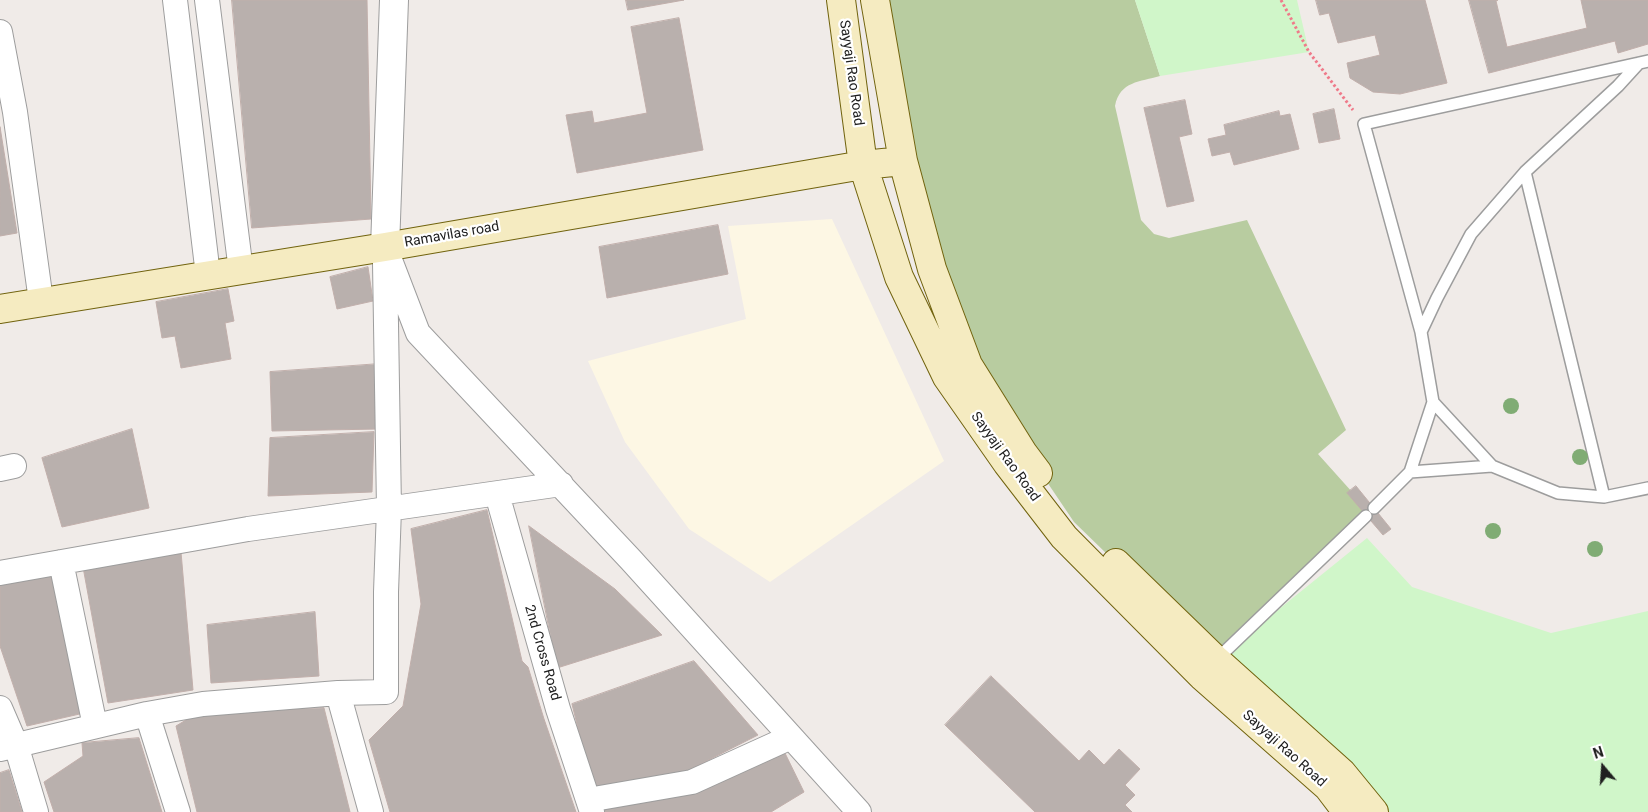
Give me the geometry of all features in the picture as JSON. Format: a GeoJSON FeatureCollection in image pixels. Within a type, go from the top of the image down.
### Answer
{"type":"FeatureCollection","features":[{"type":"Feature","properties":{"kind":"main road","name":"Sayyaji Rao Road"},"geometry":{"type":"LineString","coordinates":[[841,0],[863,165],[899,277],[947,377],[1008,463],[1064,537],[1209,668],[1342,773],[1374,812]]}},
{"type":"Feature","properties":{"kind":"main road","name":"Sayyaji Rao Road"},"geometry":{"type":"LineString","coordinates":[[876,0],[903,161],[932,268],[968,365],[1023,453],[1074,522],[1209,668],[1328,787],[1347,812]]}},
{"type":"Feature","properties":{"kind":"main road","name":"Ramavilas road"},"geometry":{"type":"LineString","coordinates":[[0,309],[385,247],[863,165],[903,161]]}},
{"type":"Feature","properties":{"kind":"street"},"geometry":{"type":"LineString","coordinates":[[175,0],[208,275]]}},
{"type":"Feature","properties":{"kind":"street"},"geometry":{"type":"LineString","coordinates":[[207,0],[241,271]]}},
{"type":"Feature","properties":{"kind":"street"},"geometry":{"type":"LineString","coordinates":[[8,747],[146,714],[203,704],[338,693],[386,692],[386,592],[389,509],[385,247],[394,0]]}},
{"type":"Feature","properties":{"kind":"street"},"geometry":{"type":"LineString","coordinates":[[0,32],[7,114],[41,302]]}},
{"type":"Feature","properties":{"kind":"street"},"geometry":{"type":"LineString","coordinates":[[385,247],[418,333],[561,484],[859,812]]}},
{"type":"Feature","properties":{"kind":"street"},"geometry":{"type":"LineString","coordinates":[[0,573],[248,529],[561,484]]}},
{"type":"Feature","properties":{"kind":"street","name":"2nd Cross Road"},"geometry":{"type":"LineString","coordinates":[[497,494],[558,709],[590,806]]}},
{"type":"Feature","properties":{"kind":"street"},"geometry":{"type":"LineString","coordinates":[[61,562],[95,726]]}},
{"type":"Feature","properties":{"kind":"street"},"geometry":{"type":"LineString","coordinates":[[338,693],[371,812]]}},
{"type":"Feature","properties":{"kind":"street"},"geometry":{"type":"LineString","coordinates":[[0,708],[8,747],[36,812]]}},
{"type":"Feature","properties":{"kind":"street"},"geometry":{"type":"LineString","coordinates":[[146,714],[178,812]]}},
{"type":"Feature","properties":{"kind":"street"},"geometry":{"type":"LineString","coordinates":[[590,806],[692,782],[791,737]]}},
{"type":"Feature","properties":{"kind":"lane"},"geometry":{"type":"LineString","coordinates":[[1209,668],[1410,472],[1433,402],[1421,332],[1364,124],[1643,62]]}},
{"type":"Feature","properties":{"kind":"lane"},"geometry":{"type":"LineString","coordinates":[[1421,332],[1471,234],[1525,172],[1643,62]]}},
{"type":"Feature","properties":{"kind":"lane"},"geometry":{"type":"LineString","coordinates":[[1525,172],[1604,498]]}},
{"type":"Feature","properties":{"kind":"lane"},"geometry":{"type":"LineString","coordinates":[[1433,402],[1492,466],[1558,493],[1604,498],[1648,488]]}},
{"type":"Feature","properties":{"kind":"lane"},"geometry":{"type":"LineString","coordinates":[[1410,472],[1492,466]]}},
{"type":"Feature","properties":{"kind":"path"},"geometry":{"type":"LineString","coordinates":[[1281,0],[1310,52],[1364,124]]}},
{"type":"Feature","properties":{"kind":"shaded area"},"geometry":{"type":"Polygon","coordinates":[[[832,219],[944,461],[770,582],[689,529],[625,442],[588,361],[746,319],[728,226],[832,219]]]}},
{"type":"Feature","properties":{"kind":"green space"},"geometry":{"type":"Polygon","coordinates":[[[881,0],[1135,0],[1160,76],[1126,87],[1121,92],[1115,106],[1141,220],[1154,234],[1169,238],[1247,220],[1346,430],[1318,454],[1370,512],[1216,660],[1074,522],[968,365],[932,269],[881,0]]]}},
{"type":"Feature","properties":{"kind":"green space"},"geometry":{"type":"Polygon","coordinates":[[[1135,0],[1297,0],[1309,52],[1160,76],[1135,0]]]}},
{"type":"Feature","properties":{"kind":"green space"},"geometry":{"type":"Polygon","coordinates":[[[1367,538],[1412,587],[1551,633],[1648,611],[1648,812],[1374,812],[1216,660],[1367,538]]]}},
{"type":"Feature","properties":{"kind":"building"},"geometry":{"type":"Polygon","coordinates":[[[232,0],[367,0],[371,219],[252,228],[232,0]]]}},
{"type":"Feature","properties":{"kind":"building"},"geometry":{"type":"Polygon","coordinates":[[[626,0],[684,0],[628,10],[626,0]]]}},
{"type":"Feature","properties":{"kind":"building"},"geometry":{"type":"Polygon","coordinates":[[[1316,0],[1425,0],[1447,83],[1400,94],[1373,92],[1350,78],[1347,63],[1380,55],[1375,35],[1338,43],[1329,13],[1320,15],[1316,0]]]}},
{"type":"Feature","properties":{"kind":"building"},"geometry":{"type":"Polygon","coordinates":[[[1469,0],[1498,0],[1496,1],[1507,47],[1587,28],[1581,0],[1648,0],[1648,44],[1618,53],[1615,41],[1489,73],[1469,0]]]}},
{"type":"Feature","properties":{"kind":"building"},"geometry":{"type":"Polygon","coordinates":[[[679,18],[703,150],[577,173],[566,115],[592,111],[594,123],[647,113],[631,27],[679,18]]]}},
{"type":"Feature","properties":{"kind":"building"},"geometry":{"type":"Polygon","coordinates":[[[1185,100],[1192,134],[1179,137],[1194,201],[1167,207],[1144,108],[1185,100]]]}},
{"type":"Feature","properties":{"kind":"building"},"geometry":{"type":"Polygon","coordinates":[[[1334,109],[1340,139],[1319,143],[1313,114],[1334,109]]]}},
{"type":"Feature","properties":{"kind":"building"},"geometry":{"type":"Polygon","coordinates":[[[1279,111],[1280,116],[1290,114],[1299,149],[1234,165],[1230,152],[1212,156],[1208,139],[1226,135],[1224,125],[1279,111]]]}},
{"type":"Feature","properties":{"kind":"building"},"geometry":{"type":"Polygon","coordinates":[[[0,127],[17,233],[0,236],[0,127]]]}},
{"type":"Feature","properties":{"kind":"building"},"geometry":{"type":"Polygon","coordinates":[[[718,225],[728,274],[607,298],[599,247],[718,225]]]}},
{"type":"Feature","properties":{"kind":"building"},"geometry":{"type":"Polygon","coordinates":[[[368,267],[373,301],[337,309],[330,277],[368,267]]]}},
{"type":"Feature","properties":{"kind":"building"},"geometry":{"type":"Polygon","coordinates":[[[228,289],[234,321],[225,323],[231,359],[181,368],[175,336],[162,338],[156,302],[228,289]]]}},
{"type":"Feature","properties":{"kind":"building"},"geometry":{"type":"Polygon","coordinates":[[[379,364],[379,429],[272,431],[270,372],[379,364]]]}},
{"type":"Feature","properties":{"kind":"building"},"geometry":{"type":"Polygon","coordinates":[[[132,429],[149,508],[62,527],[42,458],[132,429]]]}},
{"type":"Feature","properties":{"kind":"building"},"geometry":{"type":"Polygon","coordinates":[[[374,432],[372,492],[268,496],[270,438],[374,432]]]}},
{"type":"Feature","properties":{"kind":"building"},"geometry":{"type":"Polygon","coordinates":[[[1356,486],[1391,529],[1383,535],[1347,493],[1356,486]]]}},
{"type":"Feature","properties":{"kind":"building"},"geometry":{"type":"Polygon","coordinates":[[[487,510],[522,661],[528,667],[576,812],[390,812],[369,740],[403,706],[421,604],[411,529],[487,510]]]}},
{"type":"Feature","properties":{"kind":"building"},"geometry":{"type":"Polygon","coordinates":[[[529,526],[615,589],[662,635],[557,668],[529,526]]]}},
{"type":"Feature","properties":{"kind":"building"},"geometry":{"type":"Polygon","coordinates":[[[181,552],[193,690],[108,703],[83,567],[181,552]]]}},
{"type":"Feature","properties":{"kind":"building"},"geometry":{"type":"Polygon","coordinates":[[[57,571],[84,713],[27,726],[0,646],[0,585],[57,571]]]}},
{"type":"Feature","properties":{"kind":"building"},"geometry":{"type":"Polygon","coordinates":[[[315,612],[319,676],[211,683],[207,625],[315,612]]]}},
{"type":"Feature","properties":{"kind":"building"},"geometry":{"type":"Polygon","coordinates":[[[694,661],[758,735],[683,773],[593,789],[572,704],[694,661]]]}},
{"type":"Feature","properties":{"kind":"building"},"geometry":{"type":"Polygon","coordinates":[[[991,676],[1079,761],[1089,750],[1104,765],[1119,749],[1140,769],[1125,785],[1135,795],[1125,805],[1132,812],[1035,812],[945,725],[991,676]]]}},
{"type":"Feature","properties":{"kind":"building"},"geometry":{"type":"Polygon","coordinates":[[[324,708],[350,812],[197,812],[176,726],[196,714],[324,708]]]}},
{"type":"Feature","properties":{"kind":"building"},"geometry":{"type":"Polygon","coordinates":[[[139,738],[162,812],[54,812],[44,782],[83,756],[82,743],[139,738]]]}},
{"type":"Feature","properties":{"kind":"building"},"geometry":{"type":"Polygon","coordinates":[[[781,745],[804,792],[771,812],[602,812],[601,807],[781,745]]]}},
{"type":"Feature","properties":{"kind":"building"},"geometry":{"type":"Polygon","coordinates":[[[9,770],[22,812],[0,812],[0,773],[9,770]]]}}]}
